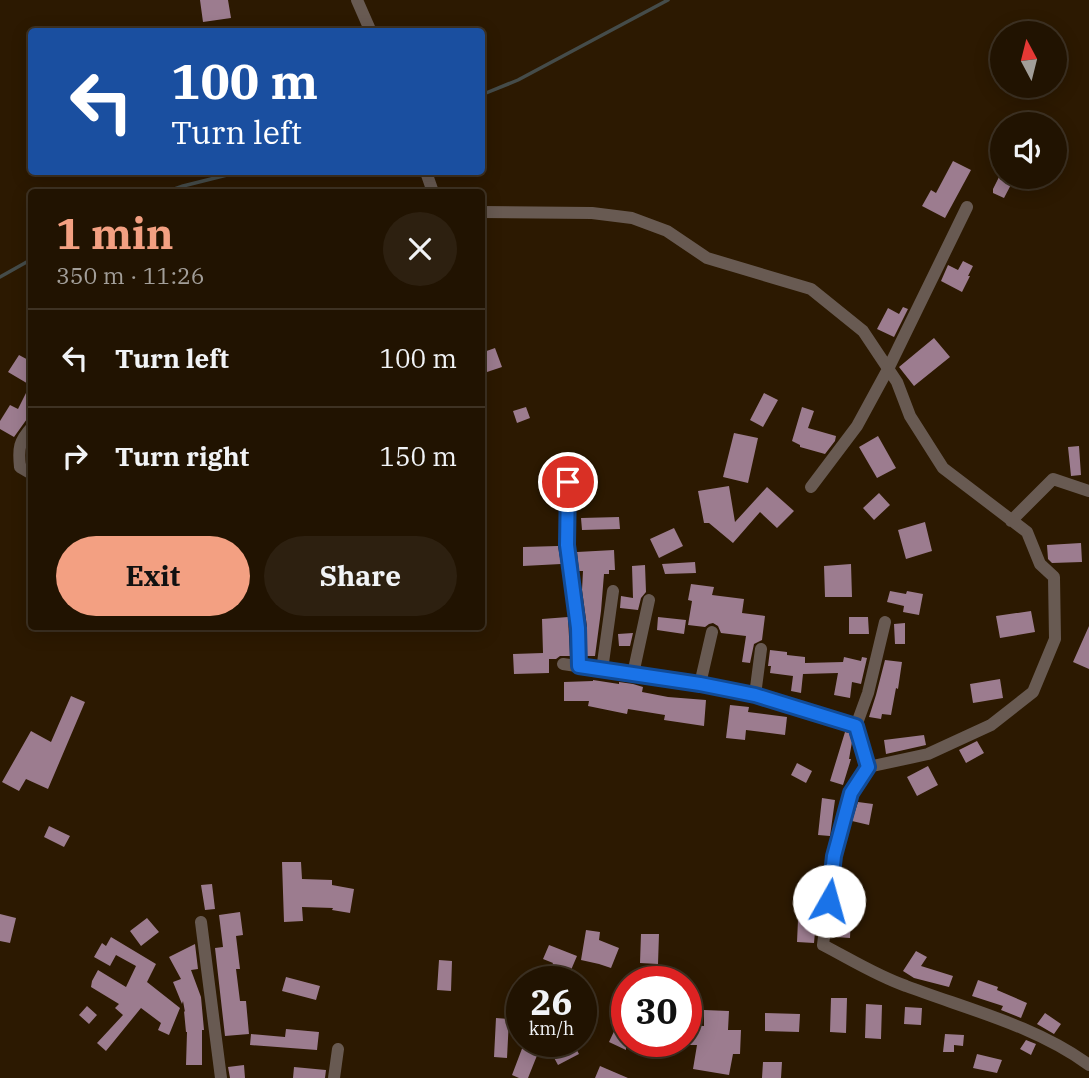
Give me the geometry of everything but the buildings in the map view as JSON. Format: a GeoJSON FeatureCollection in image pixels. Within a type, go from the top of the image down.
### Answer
{"type":"FeatureCollection","features":[{"type":"Feature","properties":{"kind":"street"},"geometry":{"type":"LineString","coordinates":[[357,0],[369,28]]}},
{"type":"Feature","properties":{"kind":"street"},"geometry":{"type":"LineString","coordinates":[[811,487],[857,426],[888,369],[967,207]]}},
{"type":"Feature","properties":{"kind":"street"},"geometry":{"type":"LineString","coordinates":[[485,212],[592,213],[632,218],[667,231],[707,258],[811,289],[863,331],[897,382],[910,416],[943,468],[1027,532],[1040,564],[1054,577],[1055,639],[1033,692],[991,724],[928,754],[868,767],[851,793],[834,856],[823,945],[903,985],[987,1014],[1070,1051],[1089,1065]]}},
{"type":"Feature","properties":{"kind":"street"},"geometry":{"type":"LineString","coordinates":[[28,432],[18,452],[20,467],[28,472]]}},
{"type":"Feature","properties":{"kind":"street"},"geometry":{"type":"LineString","coordinates":[[1011,521],[1053,479],[1089,491]]}},
{"type":"Feature","properties":{"kind":"street"},"geometry":{"type":"LineString","coordinates":[[568,482],[567,545],[578,628],[579,666]]}},
{"type":"Feature","properties":{"kind":"street"},"geometry":{"type":"LineString","coordinates":[[602,670],[612,591]]}},
{"type":"Feature","properties":{"kind":"street"},"geometry":{"type":"LineString","coordinates":[[634,674],[649,600]]}},
{"type":"Feature","properties":{"kind":"street"},"geometry":{"type":"LineString","coordinates":[[868,767],[856,726],[868,693],[885,622]]}},
{"type":"Feature","properties":{"kind":"street"},"geometry":{"type":"LineString","coordinates":[[700,684],[712,632]]}},
{"type":"Feature","properties":{"kind":"street"},"geometry":{"type":"LineString","coordinates":[[755,695],[761,649]]}},
{"type":"Feature","properties":{"kind":"street"},"geometry":{"type":"LineString","coordinates":[[563,664],[755,695],[856,726]]}},
{"type":"Feature","properties":{"kind":"street"},"geometry":{"type":"LineString","coordinates":[[201,922],[221,1078]]}},
{"type":"Feature","properties":{"kind":"street"},"geometry":{"type":"LineString","coordinates":[[334,1078],[338,1049]]}},
{"type":"Feature","properties":{"kind":"waterway"},"geometry":{"type":"LineString","coordinates":[[485,93],[518,80],[668,0]]}},
{"type":"Feature","properties":{"kind":"waterway"},"geometry":{"type":"LineString","coordinates":[[174,189],[227,175]]}},
{"type":"Feature","properties":{"kind":"waterway"},"geometry":{"type":"LineString","coordinates":[[0,277],[28,261]]}},
{"type":"Feature","properties":{"kind":"route"},"geometry":{"type":"LineString","coordinates":[[568,482],[567,545],[578,628],[579,666],[755,695],[856,726],[868,767],[851,793],[834,856],[829,901]]}}]}
